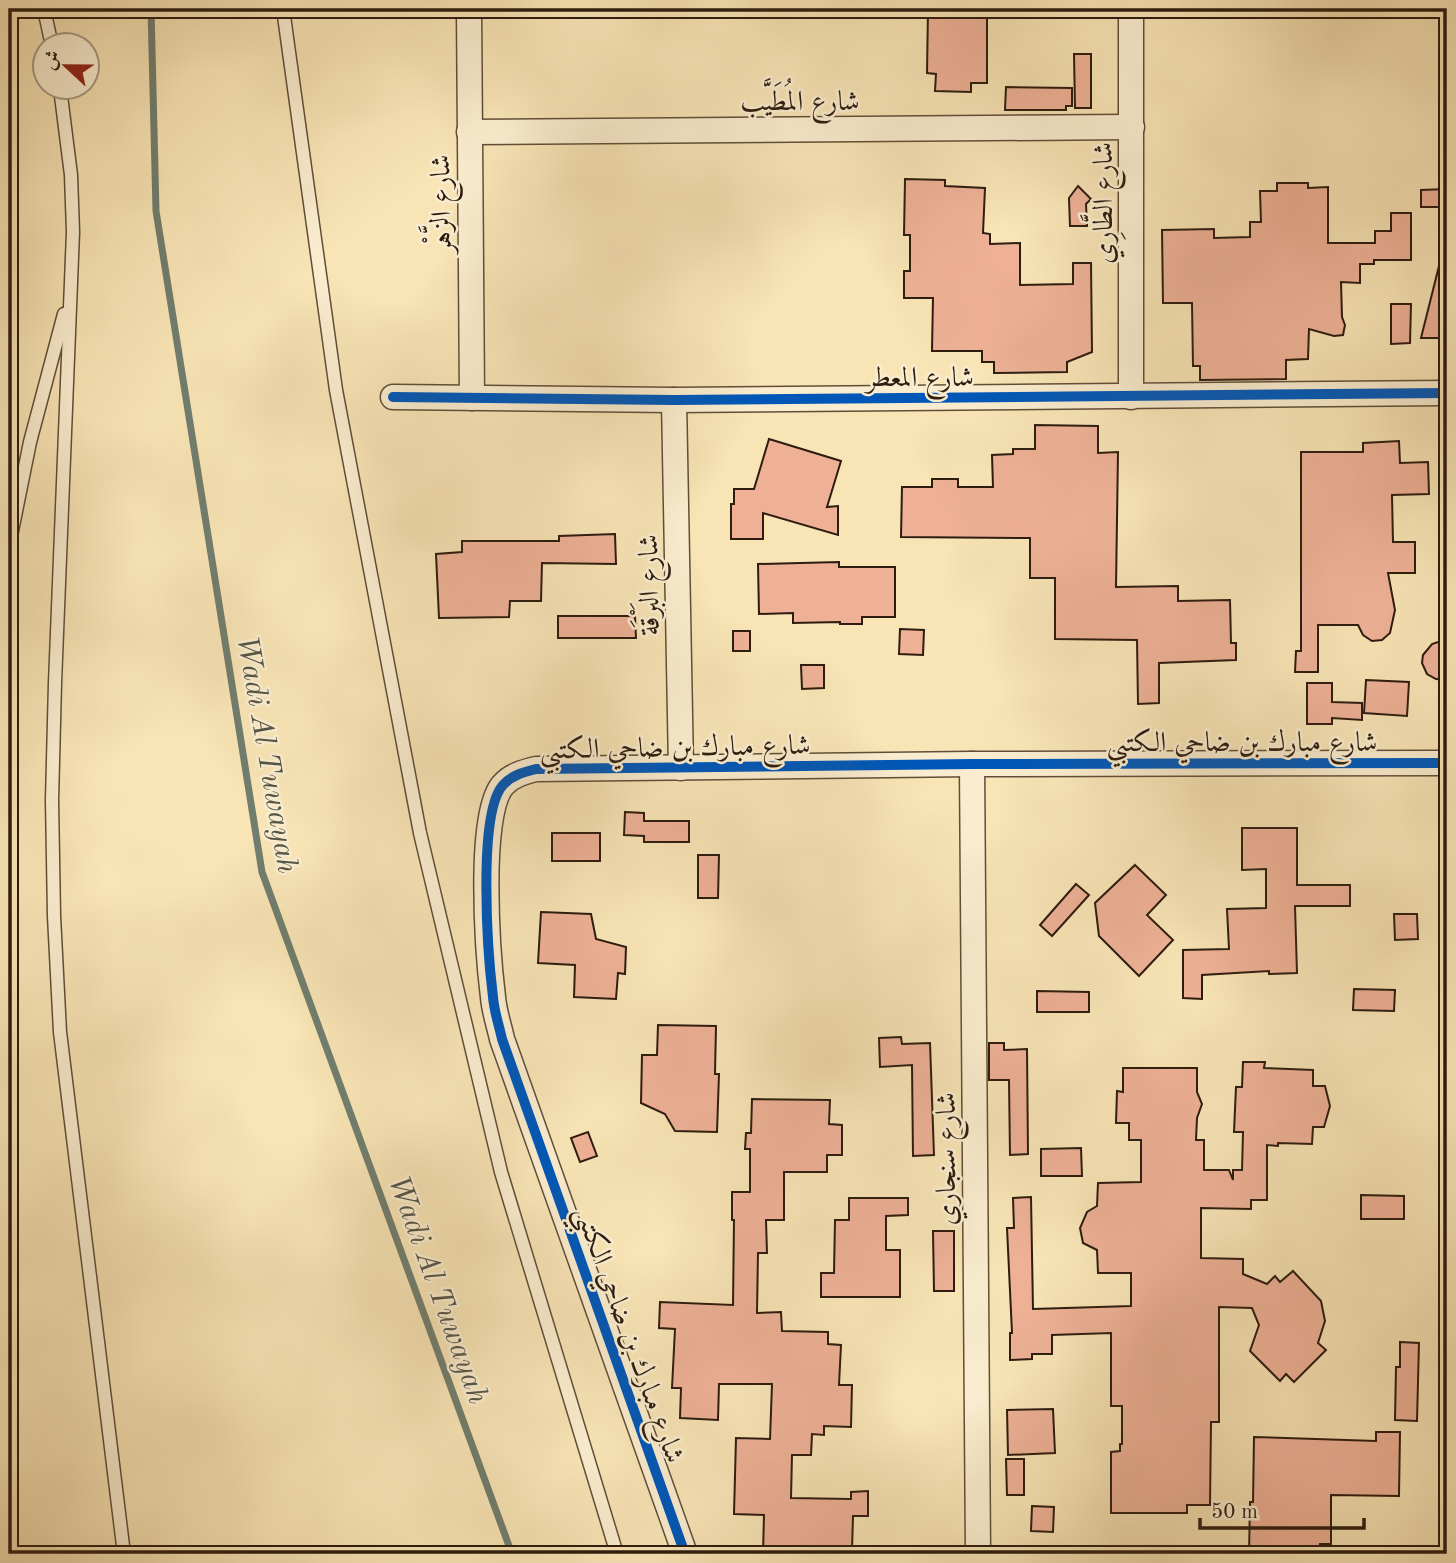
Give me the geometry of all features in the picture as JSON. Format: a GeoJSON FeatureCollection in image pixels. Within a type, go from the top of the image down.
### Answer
{"type":"FeatureCollection","features":[{"type":"Feature","properties":{"kind":"street","name":"شارع الزَّهْر"},"geometry":{"type":"LineString","coordinates":[[469,9],[472,398]]}},
{"type":"Feature","properties":{"kind":"street","name":"شارع الطَّارِي"},"geometry":{"type":"LineString","coordinates":[[1131,9],[1131,397]]}},
{"type":"Feature","properties":{"kind":"street","name":"شارع المُطَيَّب"},"geometry":{"type":"LineString","coordinates":[[469,132],[1132,127]]}},
{"type":"Feature","properties":{"kind":"street","name":"شارع المعطر"},"geometry":{"type":"LineString","coordinates":[[393,397],[674,400],[1447,393]]}},
{"type":"Feature","properties":{"kind":"street","name":"شارع البَرْقَة"},"geometry":{"type":"LineString","coordinates":[[674,400],[681,768]]}},
{"type":"Feature","properties":{"kind":"street","name":"شارع مبارك بن ضاحي الكتبي"},"geometry":{"type":"LineString","coordinates":[[685,1554],[502,1039],[493,999],[486,888],[493,803],[502,786],[517,774],[536,769],[972,764],[1447,763]]}},
{"type":"Feature","properties":{"kind":"street","name":"شارع سنجاري"},"geometry":{"type":"LineString","coordinates":[[972,764],[978,1554]]}},
{"type":"Feature","properties":{"kind":"lane"},"geometry":{"type":"LineString","coordinates":[[44,9],[49,32]]}},
{"type":"Feature","properties":{"kind":"lane"},"geometry":{"type":"LineString","coordinates":[[283,9],[336,390],[420,833],[501,1172],[617,1554]]}},
{"type":"Feature","properties":{"kind":"lane"},"geometry":{"type":"LineString","coordinates":[[62,102],[71,175],[73,232],[52,800],[54,916],[60,1032],[124,1554]]}},
{"type":"Feature","properties":{"kind":"lane"},"geometry":{"type":"LineString","coordinates":[[9,546],[30,442],[70,290]]}},
{"type":"Feature","properties":{"kind":"building"},"geometry":{"type":"Polygon","coordinates":[[[928,9],[987,9],[987,83],[971,83],[971,92],[935,91],[936,74],[927,73],[928,9]]]}},
{"type":"Feature","properties":{"kind":"building"},"geometry":{"type":"Polygon","coordinates":[[[1074,54],[1091,54],[1091,108],[1075,108],[1074,54]]]}},
{"type":"Feature","properties":{"kind":"building"},"geometry":{"type":"Polygon","coordinates":[[[1006,87],[1072,88],[1072,106],[1066,106],[1066,110],[1005,110],[1006,87]]]}},
{"type":"Feature","properties":{"kind":"building"},"geometry":{"type":"Polygon","coordinates":[[[905,179],[945,180],[945,186],[985,188],[983,233],[990,234],[990,244],[1020,243],[1020,285],[1073,284],[1073,263],[1091,263],[1092,352],[1067,362],[1067,372],[994,373],[994,362],[982,362],[982,351],[932,351],[933,298],[904,298],[904,271],[910,271],[910,235],[904,235],[905,179]]]}},
{"type":"Feature","properties":{"kind":"building"},"geometry":{"type":"Polygon","coordinates":[[[1277,183],[1308,183],[1308,188],[1328,187],[1328,243],[1375,243],[1375,231],[1391,231],[1391,213],[1411,213],[1411,260],[1374,260],[1374,264],[1360,264],[1360,283],[1341,282],[1342,317],[1345,325],[1343,335],[1334,336],[1309,329],[1308,359],[1286,360],[1286,379],[1200,380],[1200,366],[1193,366],[1192,303],[1163,303],[1162,230],[1214,229],[1214,238],[1250,237],[1250,222],[1261,222],[1260,191],[1277,191],[1277,183]]]}},
{"type":"Feature","properties":{"kind":"building"},"geometry":{"type":"Polygon","coordinates":[[[1078,186],[1091,199],[1086,204],[1087,226],[1070,226],[1069,198],[1078,186]]]}},
{"type":"Feature","properties":{"kind":"building"},"geometry":{"type":"Polygon","coordinates":[[[1447,189],[1447,207],[1421,207],[1421,190],[1447,189]]]}},
{"type":"Feature","properties":{"kind":"building"},"geometry":{"type":"Polygon","coordinates":[[[1441,258],[1447,259],[1447,338],[1421,338],[1441,258]]]}},
{"type":"Feature","properties":{"kind":"building"},"geometry":{"type":"Polygon","coordinates":[[[1391,304],[1411,304],[1410,343],[1391,344],[1391,304]]]}},
{"type":"Feature","properties":{"kind":"building"},"geometry":{"type":"Polygon","coordinates":[[[1035,425],[1098,426],[1098,453],[1118,452],[1116,587],[1178,586],[1178,601],[1230,600],[1231,643],[1236,643],[1236,660],[1159,663],[1159,703],[1138,704],[1137,640],[1055,639],[1055,578],[1030,578],[1030,538],[901,537],[902,487],[932,487],[932,479],[958,479],[958,487],[993,487],[992,455],[1013,454],[1013,449],[1035,449],[1035,425]]]}},
{"type":"Feature","properties":{"kind":"building"},"geometry":{"type":"Polygon","coordinates":[[[769,439],[841,461],[827,507],[838,506],[838,535],[763,513],[763,539],[731,539],[734,489],[754,489],[769,439]]]}},
{"type":"Feature","properties":{"kind":"building"},"geometry":{"type":"Polygon","coordinates":[[[1399,441],[1400,463],[1428,462],[1429,494],[1392,495],[1393,542],[1415,542],[1415,573],[1388,573],[1395,610],[1390,633],[1382,640],[1372,641],[1363,635],[1358,625],[1318,625],[1318,672],[1295,672],[1296,651],[1301,651],[1301,452],[1363,452],[1363,443],[1399,441]]]}},
{"type":"Feature","properties":{"kind":"building"},"geometry":{"type":"Polygon","coordinates":[[[615,534],[616,564],[542,563],[541,601],[510,601],[509,617],[439,618],[436,554],[462,552],[462,541],[559,541],[559,536],[615,534]]]}},
{"type":"Feature","properties":{"kind":"building"},"geometry":{"type":"Polygon","coordinates":[[[839,562],[839,567],[895,567],[895,617],[862,617],[862,624],[793,623],[793,613],[759,614],[758,564],[839,562]]]}},
{"type":"Feature","properties":{"kind":"building"},"geometry":{"type":"Polygon","coordinates":[[[558,616],[635,616],[636,638],[558,638],[558,616]]]}},
{"type":"Feature","properties":{"kind":"building"},"geometry":{"type":"Polygon","coordinates":[[[900,629],[924,630],[923,655],[899,654],[900,629]]]}},
{"type":"Feature","properties":{"kind":"building"},"geometry":{"type":"Polygon","coordinates":[[[733,631],[750,631],[750,651],[733,651],[733,631]]]}},
{"type":"Feature","properties":{"kind":"building"},"geometry":{"type":"Polygon","coordinates":[[[1447,639],[1447,680],[1436,679],[1427,674],[1422,663],[1423,655],[1432,644],[1447,639]]]}},
{"type":"Feature","properties":{"kind":"building"},"geometry":{"type":"Polygon","coordinates":[[[801,665],[824,665],[824,688],[802,689],[801,665]]]}},
{"type":"Feature","properties":{"kind":"building"},"geometry":{"type":"Polygon","coordinates":[[[1366,680],[1409,682],[1407,716],[1364,713],[1366,680]]]}},
{"type":"Feature","properties":{"kind":"building"},"geometry":{"type":"Polygon","coordinates":[[[1307,683],[1332,683],[1332,702],[1362,703],[1362,720],[1332,718],[1332,724],[1307,724],[1307,683]]]}},
{"type":"Feature","properties":{"kind":"building"},"geometry":{"type":"Polygon","coordinates":[[[625,812],[644,813],[644,821],[689,821],[689,842],[644,842],[644,836],[624,835],[625,812]]]}},
{"type":"Feature","properties":{"kind":"building"},"geometry":{"type":"Polygon","coordinates":[[[1242,828],[1297,828],[1297,885],[1350,885],[1350,906],[1295,906],[1297,973],[1269,974],[1269,971],[1202,975],[1202,999],[1183,998],[1183,950],[1229,949],[1227,909],[1266,908],[1266,869],[1242,870],[1242,828]]]}},
{"type":"Feature","properties":{"kind":"building"},"geometry":{"type":"Polygon","coordinates":[[[552,833],[600,833],[600,861],[552,861],[552,833]]]}},
{"type":"Feature","properties":{"kind":"building"},"geometry":{"type":"Polygon","coordinates":[[[698,855],[719,855],[718,898],[698,898],[698,855]]]}},
{"type":"Feature","properties":{"kind":"building"},"geometry":{"type":"Polygon","coordinates":[[[1135,865],[1166,895],[1147,915],[1173,940],[1139,976],[1099,936],[1095,903],[1135,865]]]}},
{"type":"Feature","properties":{"kind":"building"},"geometry":{"type":"Polygon","coordinates":[[[1076,884],[1089,895],[1052,936],[1040,925],[1076,884]]]}},
{"type":"Feature","properties":{"kind":"building"},"geometry":{"type":"Polygon","coordinates":[[[541,912],[591,914],[596,939],[626,947],[625,974],[618,973],[616,999],[574,997],[575,965],[538,963],[541,912]]]}},
{"type":"Feature","properties":{"kind":"building"},"geometry":{"type":"Polygon","coordinates":[[[1394,914],[1417,914],[1418,939],[1395,940],[1394,914]]]}},
{"type":"Feature","properties":{"kind":"building"},"geometry":{"type":"Polygon","coordinates":[[[1354,989],[1395,990],[1394,1011],[1353,1010],[1354,989]]]}},
{"type":"Feature","properties":{"kind":"building"},"geometry":{"type":"Polygon","coordinates":[[[1037,991],[1089,992],[1089,1012],[1037,1012],[1037,991]]]}},
{"type":"Feature","properties":{"kind":"building"},"geometry":{"type":"Polygon","coordinates":[[[658,1025],[716,1026],[715,1074],[719,1074],[717,1132],[675,1131],[665,1114],[641,1103],[642,1055],[657,1055],[658,1025]]]}},
{"type":"Feature","properties":{"kind":"building"},"geometry":{"type":"Polygon","coordinates":[[[901,1037],[902,1044],[930,1043],[934,1155],[913,1156],[912,1065],[880,1067],[879,1038],[901,1037]]]}},
{"type":"Feature","properties":{"kind":"building"},"geometry":{"type":"Polygon","coordinates":[[[989,1043],[1004,1043],[1004,1050],[1027,1049],[1028,1154],[1010,1155],[1009,1080],[989,1080],[989,1043]]]}},
{"type":"Feature","properties":{"kind":"building"},"geometry":{"type":"Polygon","coordinates":[[[1243,1062],[1265,1062],[1264,1068],[1313,1070],[1313,1086],[1325,1086],[1330,1106],[1324,1127],[1313,1127],[1312,1144],[1267,1145],[1267,1200],[1251,1200],[1251,1209],[1201,1208],[1201,1258],[1243,1259],[1243,1274],[1267,1284],[1275,1276],[1280,1282],[1293,1271],[1321,1301],[1325,1321],[1318,1343],[1326,1350],[1294,1382],[1286,1374],[1280,1381],[1250,1351],[1259,1325],[1252,1308],[1219,1307],[1219,1422],[1211,1422],[1210,1505],[1187,1505],[1187,1513],[1111,1513],[1111,1452],[1120,1451],[1122,1444],[1122,1406],[1111,1406],[1111,1333],[1052,1335],[1052,1354],[1032,1354],[1032,1359],[1010,1360],[1012,1333],[1007,1228],[1014,1228],[1013,1198],[1031,1197],[1033,1309],[1131,1306],[1131,1273],[1098,1273],[1097,1250],[1083,1243],[1080,1228],[1087,1212],[1097,1206],[1098,1183],[1141,1182],[1141,1140],[1129,1140],[1129,1123],[1116,1123],[1117,1091],[1123,1092],[1123,1068],[1197,1068],[1197,1092],[1202,1104],[1197,1118],[1196,1140],[1204,1140],[1204,1170],[1229,1170],[1233,1180],[1233,1170],[1242,1170],[1243,1132],[1234,1132],[1236,1087],[1242,1087],[1243,1062]]]}},
{"type":"Feature","properties":{"kind":"building"},"geometry":{"type":"Polygon","coordinates":[[[752,1099],[830,1100],[829,1124],[842,1125],[842,1155],[827,1155],[827,1172],[784,1172],[784,1220],[766,1220],[767,1253],[758,1253],[757,1313],[781,1312],[782,1331],[828,1332],[828,1344],[841,1345],[839,1385],[852,1385],[851,1427],[824,1426],[824,1435],[812,1434],[811,1455],[792,1455],[791,1498],[851,1499],[851,1492],[868,1491],[868,1516],[853,1516],[852,1550],[841,1550],[841,1554],[763,1554],[764,1515],[734,1514],[736,1438],[770,1439],[772,1384],[719,1384],[718,1420],[680,1418],[681,1388],[672,1388],[675,1329],[659,1328],[660,1302],[733,1305],[732,1192],[750,1192],[750,1149],[745,1149],[746,1133],[751,1133],[752,1099]]]}},
{"type":"Feature","properties":{"kind":"building"},"geometry":{"type":"Polygon","coordinates":[[[588,1132],[597,1156],[580,1162],[571,1138],[588,1132]]]}},
{"type":"Feature","properties":{"kind":"building"},"geometry":{"type":"Polygon","coordinates":[[[1081,1148],[1082,1176],[1041,1176],[1041,1149],[1081,1148]]]}},
{"type":"Feature","properties":{"kind":"building"},"geometry":{"type":"Polygon","coordinates":[[[1361,1195],[1404,1196],[1404,1219],[1361,1219],[1361,1195]]]}},
{"type":"Feature","properties":{"kind":"building"},"geometry":{"type":"Polygon","coordinates":[[[849,1198],[908,1198],[908,1215],[886,1216],[886,1250],[900,1250],[900,1297],[821,1297],[821,1273],[834,1273],[835,1220],[849,1220],[849,1198]]]}},
{"type":"Feature","properties":{"kind":"building"},"geometry":{"type":"Polygon","coordinates":[[[933,1231],[954,1231],[954,1291],[934,1291],[933,1231]]]}},
{"type":"Feature","properties":{"kind":"building"},"geometry":{"type":"Polygon","coordinates":[[[1400,1342],[1419,1343],[1417,1421],[1395,1420],[1396,1367],[1400,1367],[1400,1342]]]}},
{"type":"Feature","properties":{"kind":"building"},"geometry":{"type":"Polygon","coordinates":[[[1053,1409],[1055,1453],[1008,1455],[1007,1410],[1053,1409]]]}},
{"type":"Feature","properties":{"kind":"building"},"geometry":{"type":"Polygon","coordinates":[[[1376,1432],[1400,1432],[1399,1496],[1331,1495],[1331,1544],[1320,1544],[1319,1554],[1249,1554],[1254,1437],[1376,1441],[1376,1432]]]}},
{"type":"Feature","properties":{"kind":"building"},"geometry":{"type":"Polygon","coordinates":[[[1006,1459],[1024,1459],[1024,1495],[1007,1495],[1006,1459]]]}},
{"type":"Feature","properties":{"kind":"building"},"geometry":{"type":"Polygon","coordinates":[[[1032,1506],[1054,1507],[1053,1532],[1031,1531],[1032,1506]]]}},
{"type":"Feature","properties":{"kind":"waterway","name":"Wadi Al Tuwayah"},"geometry":{"type":"LineString","coordinates":[[151,9],[156,211],[262,872],[512,1554]]}},
{"type":"Feature","properties":{"kind":"cycle path"},"geometry":{"type":"LineString","coordinates":[[393,397],[674,400],[1447,393]]}},
{"type":"Feature","properties":{"kind":"cycle path"},"geometry":{"type":"LineString","coordinates":[[685,1554],[495,1013],[487,920],[487,854],[495,801],[503,785],[514,776],[536,769],[972,764],[1447,763]]}}]}
